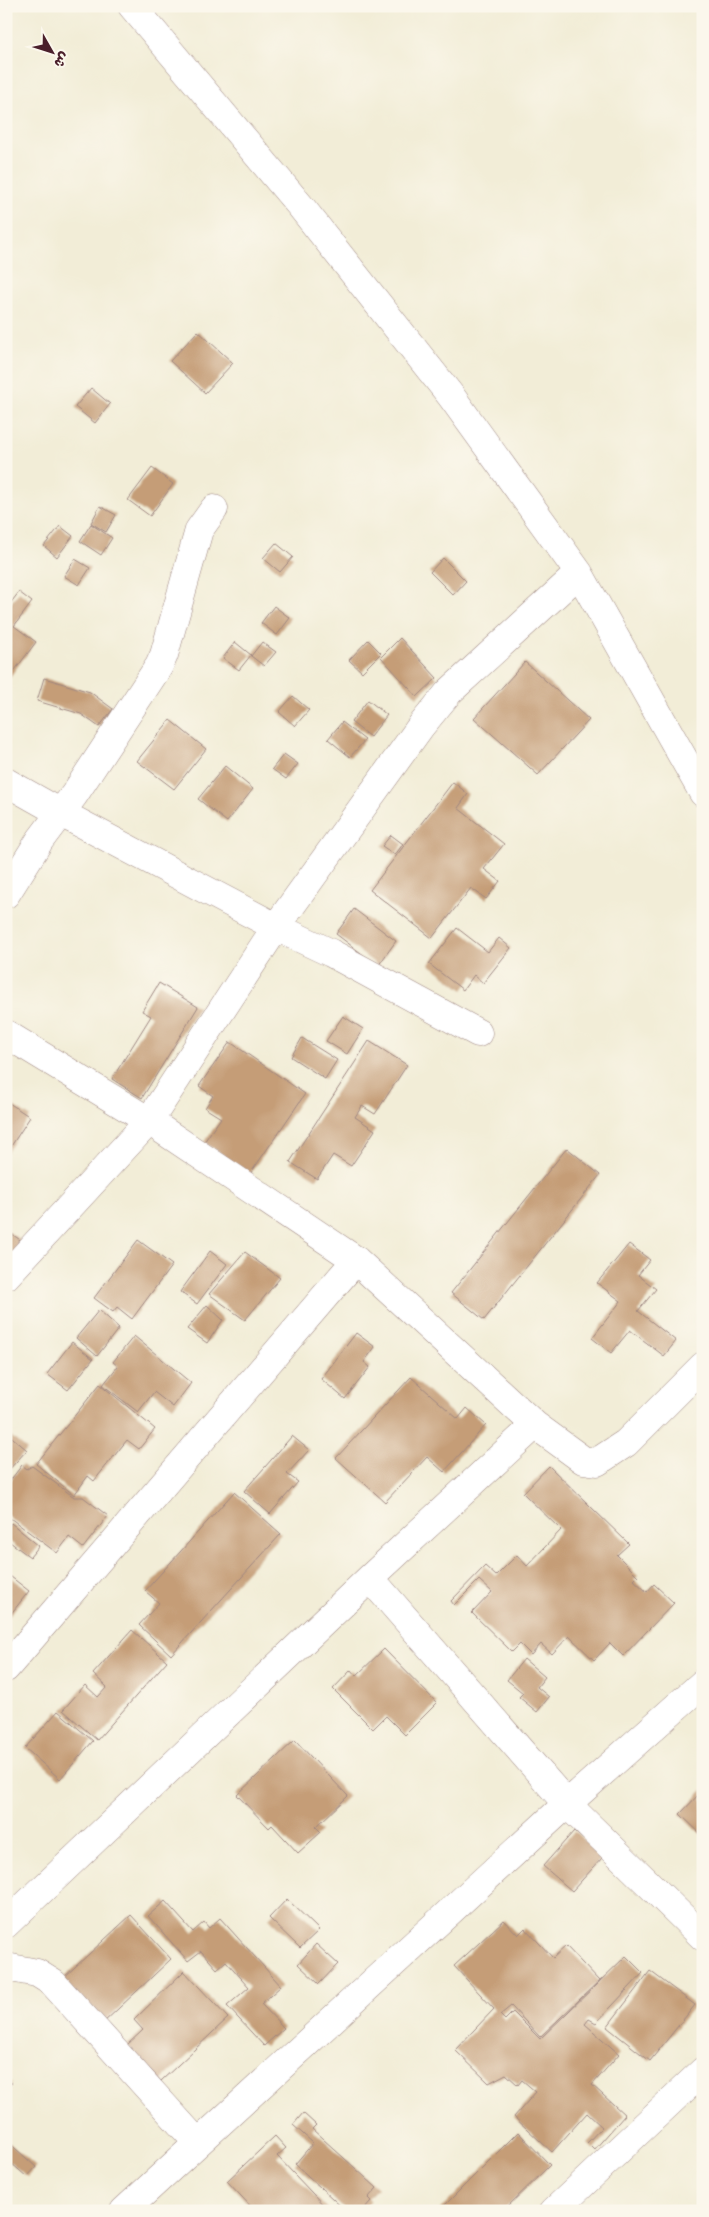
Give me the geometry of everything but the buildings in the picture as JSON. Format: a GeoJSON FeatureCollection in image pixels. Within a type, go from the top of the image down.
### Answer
{"type":"FeatureCollection","features":[{"type":"Feature","properties":{"kind":"street"},"geometry":{"type":"LineString","coordinates":[[132,6],[302,208],[451,396],[579,573],[703,793]]}},
{"type":"Feature","properties":{"kind":"street"},"geometry":{"type":"LineString","coordinates":[[6,894],[40,840],[61,813],[159,666],[164,655],[199,530],[214,509]]}},
{"type":"Feature","properties":{"kind":"street"},"geometry":{"type":"LineString","coordinates":[[6,1276],[148,1121],[276,927],[421,726],[449,692],[579,573]]}},
{"type":"Feature","properties":{"kind":"street"},"geometry":{"type":"LineString","coordinates":[[6,782],[276,927],[331,953],[478,1033]]}},
{"type":"Feature","properties":{"kind":"street"},"geometry":{"type":"LineString","coordinates":[[6,1034],[148,1121],[356,1260],[535,1425],[583,1460],[597,1462],[626,1443],[703,1366]]}},
{"type":"Feature","properties":{"kind":"street"},"geometry":{"type":"LineString","coordinates":[[6,1668],[356,1260]]}},
{"type":"Feature","properties":{"kind":"street"},"geometry":{"type":"LineString","coordinates":[[6,1924],[370,1578],[535,1425]]}},
{"type":"Feature","properties":{"kind":"street"},"geometry":{"type":"LineString","coordinates":[[370,1578],[568,1804],[703,1937]]}},
{"type":"Feature","properties":{"kind":"street"},"geometry":{"type":"LineString","coordinates":[[124,2211],[197,2142],[703,1683]]}},
{"type":"Feature","properties":{"kind":"street"},"geometry":{"type":"LineString","coordinates":[[6,1967],[37,1973],[52,1983],[197,2142]]}},
{"type":"Feature","properties":{"kind":"street"},"geometry":{"type":"LineString","coordinates":[[554,2211],[703,2071]]}}]}
